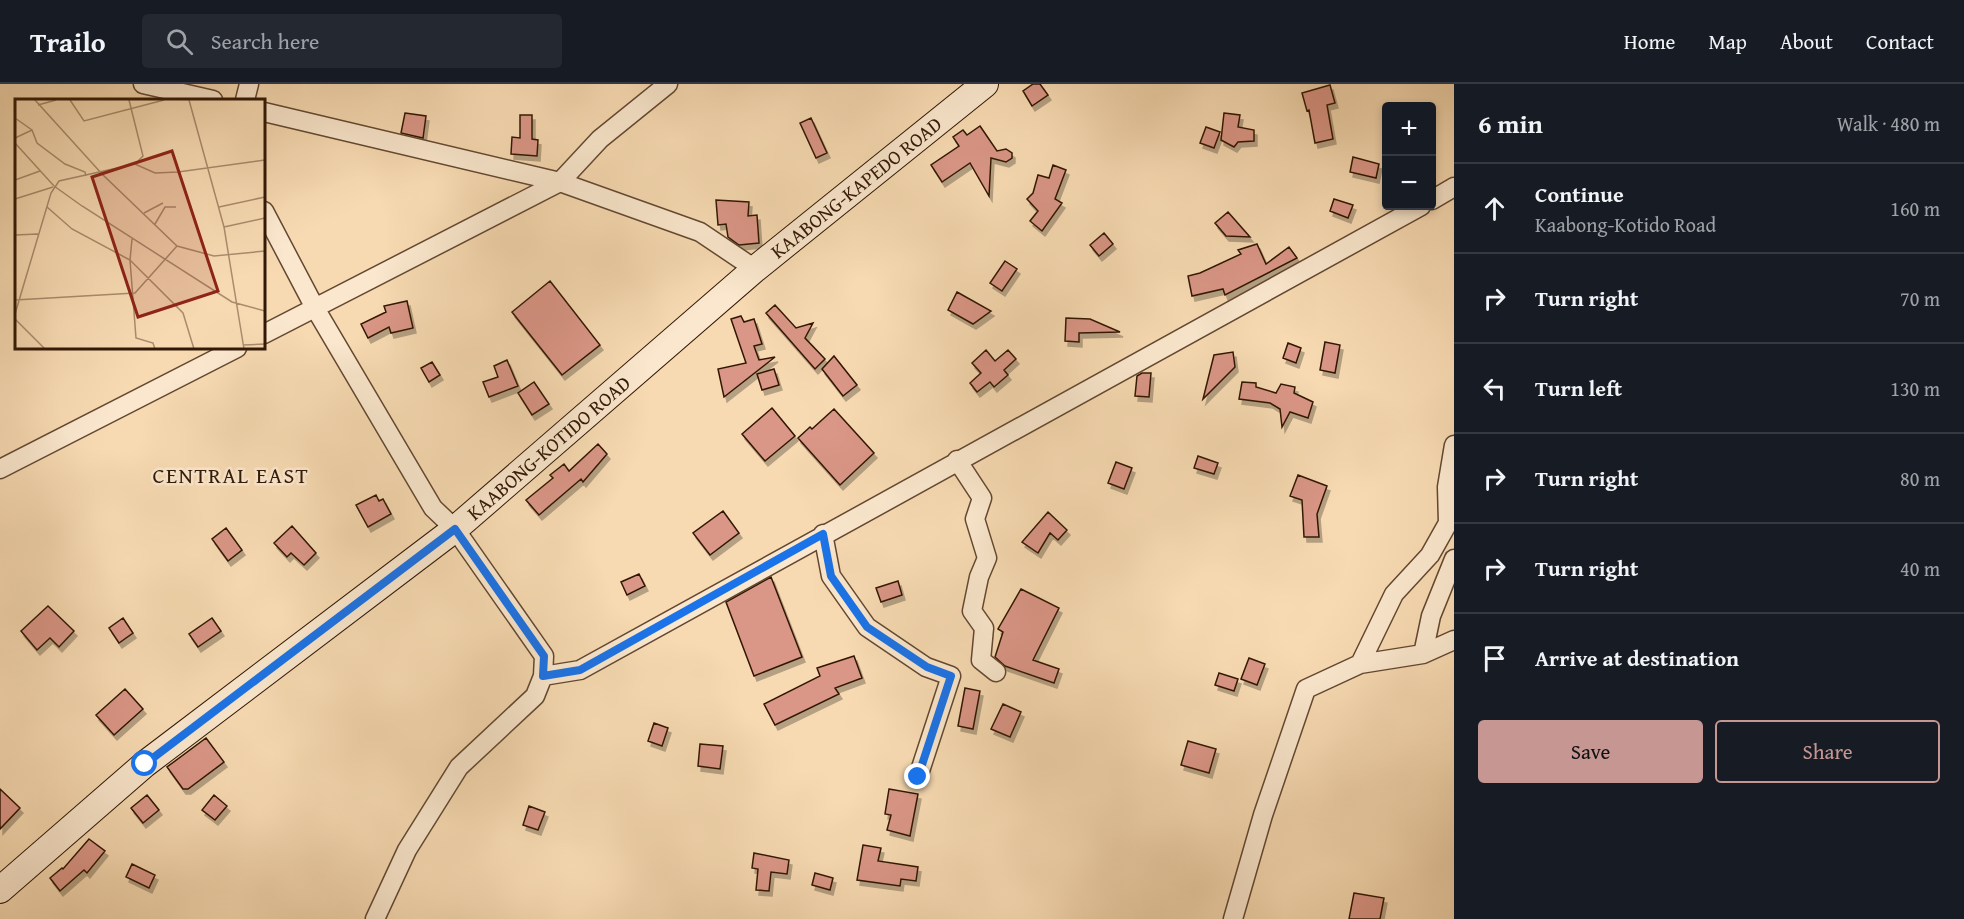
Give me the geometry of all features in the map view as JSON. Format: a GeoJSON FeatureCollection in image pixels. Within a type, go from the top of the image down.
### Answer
{"type":"FeatureCollection","features":[{"type":"Feature","properties":{"kind":"main road","name":"KAABONG-KAPEDO ROAD"},"geometry":{"type":"LineString","coordinates":[[755,269],[986,84]]}},
{"type":"Feature","properties":{"kind":"main road","name":"KAABONG-KOTIDO ROAD"},"geometry":{"type":"LineString","coordinates":[[0,890],[145,764],[455,529],[755,269]]}},
{"type":"Feature","properties":{"kind":"street"},"geometry":{"type":"LineString","coordinates":[[143,84],[209,99]]}},
{"type":"Feature","properties":{"kind":"street"},"geometry":{"type":"LineString","coordinates":[[245,99],[249,84]]}},
{"type":"Feature","properties":{"kind":"street"},"geometry":{"type":"LineString","coordinates":[[266,333],[560,182],[600,139],[668,84]]}},
{"type":"Feature","properties":{"kind":"street"},"geometry":{"type":"LineString","coordinates":[[266,112],[560,182],[700,232],[755,269]]}},
{"type":"Feature","properties":{"kind":"street"},"geometry":{"type":"LineString","coordinates":[[1436,197],[1454,187]]}},
{"type":"Feature","properties":{"kind":"street"},"geometry":{"type":"LineString","coordinates":[[543,676],[580,670],[1414,210]]}},
{"type":"Feature","properties":{"kind":"street"},"geometry":{"type":"LineString","coordinates":[[266,215],[315,309],[433,508],[455,529],[544,656],[543,676],[534,696],[459,767],[407,850],[375,919]]}},
{"type":"Feature","properties":{"kind":"street"},"geometry":{"type":"LineString","coordinates":[[0,469],[233,350]]}},
{"type":"Feature","properties":{"kind":"street"},"geometry":{"type":"LineString","coordinates":[[1454,445],[1447,487],[1448,524],[1454,550]]}},
{"type":"Feature","properties":{"kind":"street"},"geometry":{"type":"LineString","coordinates":[[957,460],[982,498],[975,519],[987,558],[979,577],[972,611],[984,628],[981,660],[996,672]]}},
{"type":"Feature","properties":{"kind":"street"},"geometry":{"type":"LineString","coordinates":[[1360,664],[1394,594],[1430,555],[1448,524]]}},
{"type":"Feature","properties":{"kind":"street"},"geometry":{"type":"LineString","coordinates":[[823,534],[831,576],[867,627],[927,667],[951,676],[918,777]]}},
{"type":"Feature","properties":{"kind":"street"},"geometry":{"type":"LineString","coordinates":[[1423,654],[1431,616],[1454,559]]}},
{"type":"Feature","properties":{"kind":"street"},"geometry":{"type":"LineString","coordinates":[[1233,919],[1263,815],[1306,689],[1360,664],[1423,654],[1454,640]]}},
{"type":"Feature","properties":{"kind":"building"},"geometry":{"type":"Polygon","coordinates":[[[1033,84],[1040,84],[1048,95],[1032,106],[1023,91],[1033,84]]]}},
{"type":"Feature","properties":{"kind":"building"},"geometry":{"type":"Polygon","coordinates":[[[1330,85],[1335,103],[1327,105],[1333,139],[1315,143],[1309,110],[1307,111],[1302,93],[1330,85]]]}},
{"type":"Feature","properties":{"kind":"building"},"geometry":{"type":"Polygon","coordinates":[[[405,113],[426,116],[423,138],[401,133],[405,113]]]}},
{"type":"Feature","properties":{"kind":"building"},"geometry":{"type":"Polygon","coordinates":[[[1224,113],[1240,115],[1238,127],[1254,130],[1254,141],[1238,142],[1234,147],[1221,140],[1224,113]]]}},
{"type":"Feature","properties":{"kind":"building"},"geometry":{"type":"Polygon","coordinates":[[[520,115],[532,115],[532,139],[538,140],[537,156],[511,154],[512,137],[520,138],[520,115]]]}},
{"type":"Feature","properties":{"kind":"building"},"geometry":{"type":"Polygon","coordinates":[[[811,118],[827,153],[816,158],[800,123],[811,118]]]}},
{"type":"Feature","properties":{"kind":"building"},"geometry":{"type":"Polygon","coordinates":[[[980,126],[997,151],[1006,149],[1012,153],[1012,158],[1006,162],[991,158],[989,196],[970,163],[942,182],[931,165],[959,146],[953,137],[963,130],[967,135],[980,126]]]}},
{"type":"Feature","properties":{"kind":"building"},"geometry":{"type":"Polygon","coordinates":[[[1206,127],[1220,132],[1214,148],[1200,143],[1206,127]]]}},
{"type":"Feature","properties":{"kind":"building"},"geometry":{"type":"Polygon","coordinates":[[[1353,157],[1379,164],[1376,178],[1350,172],[1353,157]]]}},
{"type":"Feature","properties":{"kind":"building"},"geometry":{"type":"Polygon","coordinates":[[[1053,165],[1066,170],[1055,199],[1062,203],[1042,231],[1030,221],[1038,211],[1027,199],[1033,193],[1038,175],[1049,178],[1053,165]]]}},
{"type":"Feature","properties":{"kind":"building"},"geometry":{"type":"Polygon","coordinates":[[[1334,199],[1353,205],[1348,218],[1330,211],[1334,199]]]}},
{"type":"Feature","properties":{"kind":"building"},"geometry":{"type":"Polygon","coordinates":[[[716,200],[749,202],[748,216],[757,215],[759,243],[739,245],[728,237],[726,224],[718,225],[716,200]]]}},
{"type":"Feature","properties":{"kind":"building"},"geometry":{"type":"Polygon","coordinates":[[[1228,212],[1250,237],[1226,236],[1215,223],[1228,212]]]}},
{"type":"Feature","properties":{"kind":"building"},"geometry":{"type":"Polygon","coordinates":[[[1104,233],[1113,244],[1099,256],[1090,245],[1104,233]]]}},
{"type":"Feature","properties":{"kind":"building"},"geometry":{"type":"Polygon","coordinates":[[[1257,244],[1266,264],[1289,247],[1297,258],[1225,295],[1223,289],[1192,296],[1188,276],[1200,273],[1241,254],[1238,250],[1257,244]]]}},
{"type":"Feature","properties":{"kind":"building"},"geometry":{"type":"Polygon","coordinates":[[[1005,261],[1017,269],[1002,291],[990,283],[1005,261]]]}},
{"type":"Feature","properties":{"kind":"building"},"geometry":{"type":"Polygon","coordinates":[[[550,281],[600,345],[562,375],[512,312],[550,281]]]}},
{"type":"Feature","properties":{"kind":"building"},"geometry":{"type":"Polygon","coordinates":[[[957,292],[991,311],[973,324],[948,310],[957,292]]]}},
{"type":"Feature","properties":{"kind":"building"},"geometry":{"type":"Polygon","coordinates":[[[407,301],[413,328],[391,333],[389,327],[368,338],[361,324],[386,312],[384,306],[407,301]]]}},
{"type":"Feature","properties":{"kind":"building"},"geometry":{"type":"Polygon","coordinates":[[[775,305],[796,328],[813,323],[805,338],[825,359],[815,369],[766,313],[775,305]]]}},
{"type":"Feature","properties":{"kind":"building"},"geometry":{"type":"Polygon","coordinates":[[[741,316],[744,322],[754,319],[762,344],[754,346],[759,360],[775,357],[724,397],[718,369],[746,363],[731,319],[741,316]]]}},
{"type":"Feature","properties":{"kind":"building"},"geometry":{"type":"Polygon","coordinates":[[[1066,318],[1090,319],[1120,332],[1079,333],[1079,342],[1065,341],[1066,318]]]}},
{"type":"Feature","properties":{"kind":"building"},"geometry":{"type":"Polygon","coordinates":[[[1325,342],[1340,345],[1335,373],[1320,370],[1325,342]]]}},
{"type":"Feature","properties":{"kind":"building"},"geometry":{"type":"Polygon","coordinates":[[[1288,343],[1301,348],[1296,363],[1283,358],[1288,343]]]}},
{"type":"Feature","properties":{"kind":"building"},"geometry":{"type":"Polygon","coordinates":[[[986,350],[995,361],[1008,350],[1016,359],[1004,370],[1008,375],[994,387],[990,382],[977,392],[970,383],[981,373],[972,363],[986,350]]]}},
{"type":"Feature","properties":{"kind":"building"},"geometry":{"type":"Polygon","coordinates":[[[1233,352],[1235,367],[1203,399],[1214,355],[1233,352]]]}},
{"type":"Feature","properties":{"kind":"building"},"geometry":{"type":"Polygon","coordinates":[[[834,356],[857,385],[843,396],[822,369],[834,356]]]}},
{"type":"Feature","properties":{"kind":"building"},"geometry":{"type":"Polygon","coordinates":[[[507,360],[518,386],[489,397],[483,382],[498,377],[494,366],[507,360]]]}},
{"type":"Feature","properties":{"kind":"building"},"geometry":{"type":"Polygon","coordinates":[[[432,362],[440,375],[429,382],[421,368],[432,362]]]}},
{"type":"Feature","properties":{"kind":"building"},"geometry":{"type":"Polygon","coordinates":[[[774,369],[779,385],[762,390],[757,374],[774,369]]]}},
{"type":"Feature","properties":{"kind":"building"},"geometry":{"type":"Polygon","coordinates":[[[1142,373],[1151,373],[1149,397],[1135,396],[1137,376],[1142,373]]]}},
{"type":"Feature","properties":{"kind":"building"},"geometry":{"type":"Polygon","coordinates":[[[534,382],[549,404],[532,415],[518,393],[534,382]]]}},
{"type":"Feature","properties":{"kind":"building"},"geometry":{"type":"Polygon","coordinates":[[[1242,382],[1256,383],[1256,387],[1276,393],[1281,384],[1295,387],[1294,393],[1313,402],[1308,418],[1290,412],[1282,427],[1280,409],[1270,403],[1239,399],[1242,382]]]}},
{"type":"Feature","properties":{"kind":"building"},"geometry":{"type":"Polygon","coordinates":[[[772,408],[795,436],[765,461],[742,434],[772,408]]]}},
{"type":"Feature","properties":{"kind":"building"},"geometry":{"type":"Polygon","coordinates":[[[834,409],[874,453],[840,485],[798,438],[834,409]]]}},
{"type":"Feature","properties":{"kind":"building"},"geometry":{"type":"Polygon","coordinates":[[[598,444],[607,454],[583,482],[581,479],[539,515],[526,500],[553,478],[550,475],[564,464],[569,471],[598,444]]]}},
{"type":"Feature","properties":{"kind":"building"},"geometry":{"type":"Polygon","coordinates":[[[1198,456],[1218,463],[1214,474],[1194,468],[1198,456]]]}},
{"type":"Feature","properties":{"kind":"building"},"geometry":{"type":"Polygon","coordinates":[[[1116,462],[1132,468],[1124,489],[1108,483],[1116,462]]]}},
{"type":"Feature","properties":{"kind":"building"},"geometry":{"type":"Polygon","coordinates":[[[1298,475],[1327,486],[1317,514],[1319,537],[1304,537],[1302,500],[1290,496],[1298,475]]]}},
{"type":"Feature","properties":{"kind":"building"},"geometry":{"type":"Polygon","coordinates":[[[376,495],[379,501],[383,499],[391,514],[368,527],[356,505],[376,495]]]}},
{"type":"Feature","properties":{"kind":"building"},"geometry":{"type":"Polygon","coordinates":[[[723,511],[739,533],[710,555],[693,533],[723,511]]]}},
{"type":"Feature","properties":{"kind":"building"},"geometry":{"type":"Polygon","coordinates":[[[1048,512],[1067,530],[1058,540],[1050,533],[1038,553],[1022,542],[1048,512]]]}},
{"type":"Feature","properties":{"kind":"building"},"geometry":{"type":"Polygon","coordinates":[[[292,526],[316,553],[304,565],[291,553],[287,557],[274,543],[292,526]]]}},
{"type":"Feature","properties":{"kind":"building"},"geometry":{"type":"Polygon","coordinates":[[[226,528],[242,550],[228,561],[212,539],[226,528]]]}},
{"type":"Feature","properties":{"kind":"building"},"geometry":{"type":"Polygon","coordinates":[[[639,574],[645,586],[627,595],[621,582],[639,574]]]}},
{"type":"Feature","properties":{"kind":"building"},"geometry":{"type":"Polygon","coordinates":[[[771,577],[802,657],[754,676],[726,602],[771,577]]]}},
{"type":"Feature","properties":{"kind":"building"},"geometry":{"type":"Polygon","coordinates":[[[898,581],[902,595],[881,602],[876,588],[898,581]]]}},
{"type":"Feature","properties":{"kind":"building"},"geometry":{"type":"Polygon","coordinates":[[[1021,589],[1059,608],[1033,660],[1059,669],[1054,683],[1005,666],[995,657],[1003,632],[998,629],[1021,589]]]}},
{"type":"Feature","properties":{"kind":"building"},"geometry":{"type":"Polygon","coordinates":[[[48,606],[74,631],[59,647],[50,638],[37,650],[21,631],[48,606]]]}},
{"type":"Feature","properties":{"kind":"building"},"geometry":{"type":"Polygon","coordinates":[[[123,618],[133,633],[119,643],[109,628],[123,618]]]}},
{"type":"Feature","properties":{"kind":"building"},"geometry":{"type":"Polygon","coordinates":[[[212,618],[221,631],[198,647],[189,634],[212,618]]]}},
{"type":"Feature","properties":{"kind":"building"},"geometry":{"type":"Polygon","coordinates":[[[854,656],[862,678],[835,688],[839,694],[775,725],[764,704],[820,676],[817,668],[854,656]]]}},
{"type":"Feature","properties":{"kind":"building"},"geometry":{"type":"Polygon","coordinates":[[[1249,658],[1265,664],[1257,685],[1241,679],[1249,658]]]}},
{"type":"Feature","properties":{"kind":"building"},"geometry":{"type":"Polygon","coordinates":[[[1219,673],[1238,679],[1234,691],[1215,685],[1219,673]]]}},
{"type":"Feature","properties":{"kind":"building"},"geometry":{"type":"Polygon","coordinates":[[[965,688],[980,691],[973,729],[958,726],[965,688]]]}},
{"type":"Feature","properties":{"kind":"building"},"geometry":{"type":"Polygon","coordinates":[[[125,689],[143,709],[114,735],[96,715],[125,689]]]}},
{"type":"Feature","properties":{"kind":"building"},"geometry":{"type":"Polygon","coordinates":[[[1003,704],[1021,712],[1010,737],[991,729],[1003,704]]]}},
{"type":"Feature","properties":{"kind":"building"},"geometry":{"type":"Polygon","coordinates":[[[654,723],[668,728],[662,746],[648,741],[654,723]]]}},
{"type":"Feature","properties":{"kind":"building"},"geometry":{"type":"Polygon","coordinates":[[[206,738],[224,762],[188,789],[183,789],[167,767],[206,738]]]}},
{"type":"Feature","properties":{"kind":"building"},"geometry":{"type":"Polygon","coordinates":[[[1188,741],[1216,749],[1209,773],[1181,765],[1188,741]]]}},
{"type":"Feature","properties":{"kind":"building"},"geometry":{"type":"Polygon","coordinates":[[[700,744],[723,746],[720,769],[698,766],[700,744]]]}},
{"type":"Feature","properties":{"kind":"building"},"geometry":{"type":"Polygon","coordinates":[[[0,789],[20,808],[0,829],[0,789]]]}},
{"type":"Feature","properties":{"kind":"building"},"geometry":{"type":"Polygon","coordinates":[[[889,789],[918,794],[910,836],[887,830],[891,815],[885,814],[889,789]]]}},
{"type":"Feature","properties":{"kind":"building"},"geometry":{"type":"Polygon","coordinates":[[[147,795],[159,810],[143,823],[131,808],[147,795]]]}},
{"type":"Feature","properties":{"kind":"building"},"geometry":{"type":"Polygon","coordinates":[[[214,795],[227,806],[215,820],[202,810],[214,795]]]}},
{"type":"Feature","properties":{"kind":"building"},"geometry":{"type":"Polygon","coordinates":[[[529,806],[545,812],[538,830],[523,825],[529,806]]]}},
{"type":"Feature","properties":{"kind":"building"},"geometry":{"type":"Polygon","coordinates":[[[89,839],[105,851],[87,873],[84,870],[60,891],[50,878],[63,869],[89,839]]]}},
{"type":"Feature","properties":{"kind":"building"},"geometry":{"type":"Polygon","coordinates":[[[863,845],[881,848],[878,861],[918,867],[916,881],[901,879],[900,886],[857,880],[863,845]]]}},
{"type":"Feature","properties":{"kind":"building"},"geometry":{"type":"Polygon","coordinates":[[[754,853],[789,860],[787,874],[771,872],[769,891],[756,890],[758,869],[752,868],[754,853]]]}},
{"type":"Feature","properties":{"kind":"building"},"geometry":{"type":"Polygon","coordinates":[[[132,864],[155,875],[149,888],[126,877],[132,864]]]}},
{"type":"Feature","properties":{"kind":"building"},"geometry":{"type":"Polygon","coordinates":[[[815,873],[833,878],[830,890],[812,885],[815,873]]]}},
{"type":"Feature","properties":{"kind":"building"},"geometry":{"type":"Polygon","coordinates":[[[1354,893],[1384,898],[1380,919],[1349,919],[1354,893]]]}},
{"type":"Feature","properties":{"kind":"district","name":"CENTRAL EAST"},"geometry":{"type":"Point","coordinates":[231,475]}},
{"type":"Feature","properties":{"kind":"route"},"geometry":{"type":"LineString","coordinates":[[145,764],[455,529],[544,656],[543,676],[580,670],[823,534],[831,576],[867,627],[927,667],[951,676],[918,777]]}}]}
